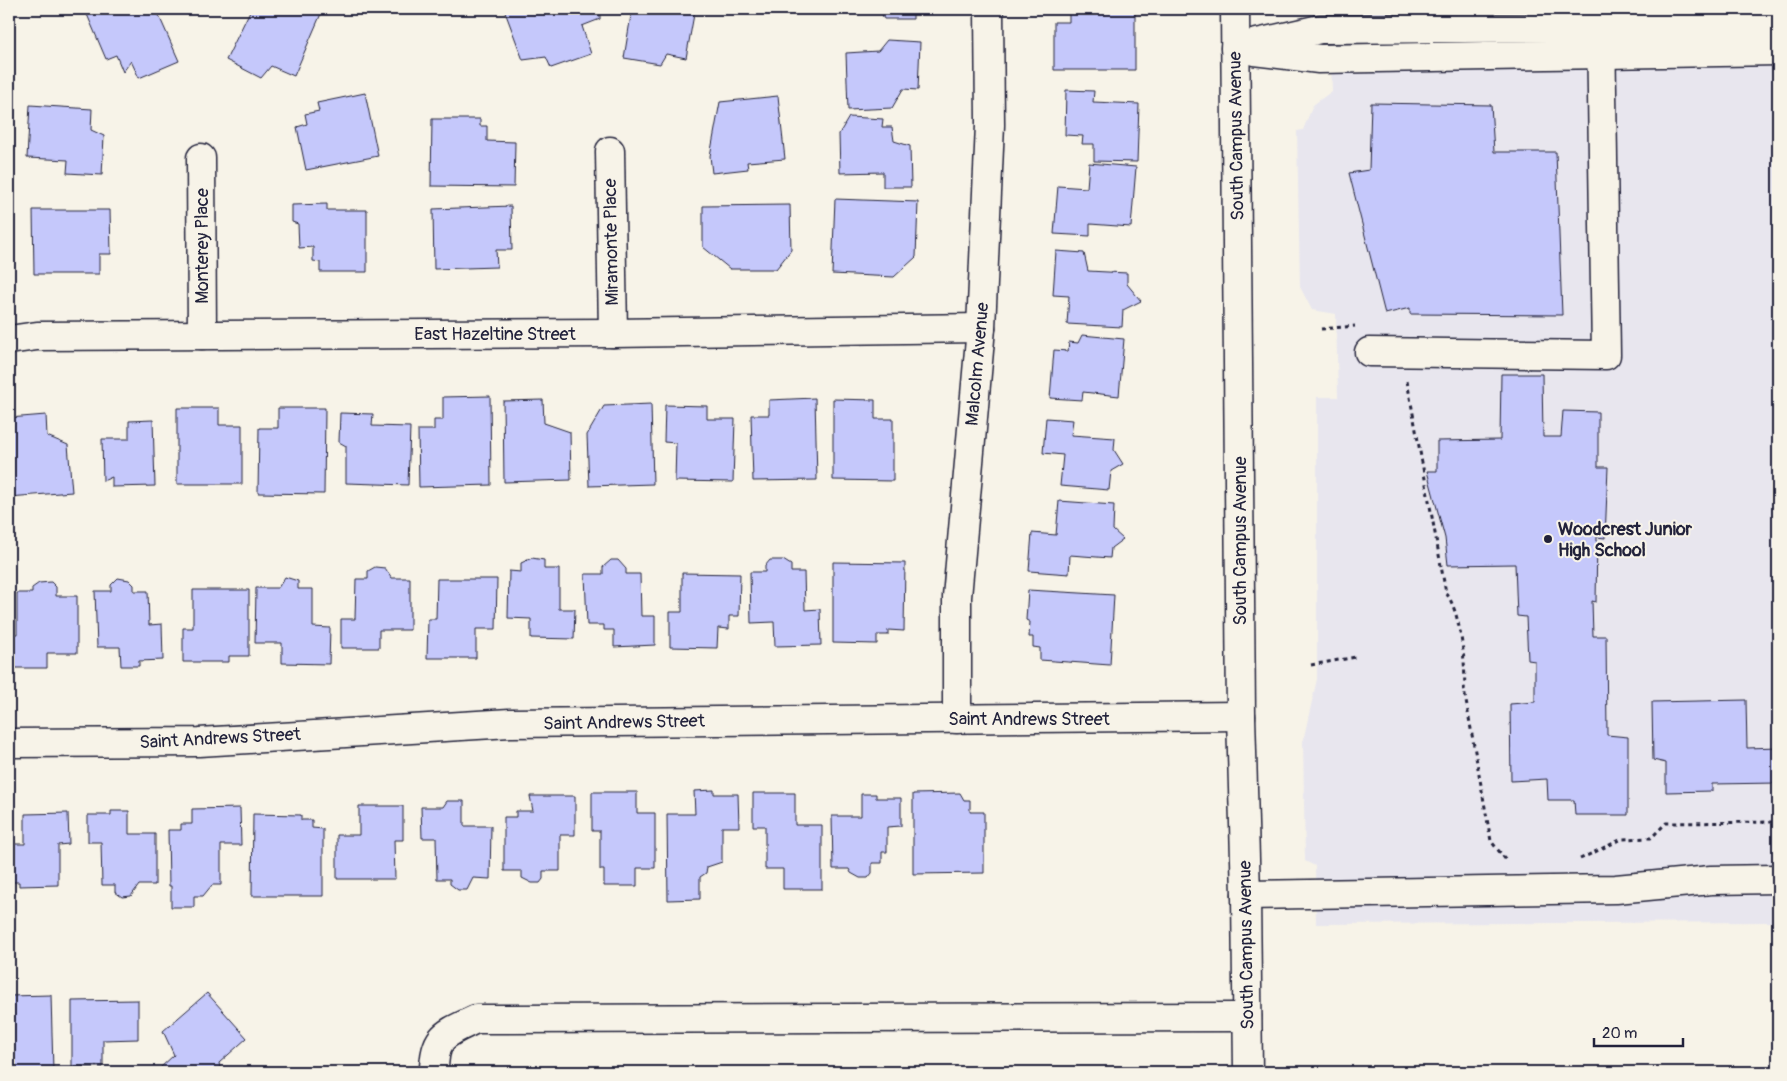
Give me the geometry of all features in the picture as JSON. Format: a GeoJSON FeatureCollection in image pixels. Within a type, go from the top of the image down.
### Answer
{"type":"FeatureCollection","features":[{"type":"Feature","properties":{"kind":"street","name":"Malcolm Avenue"},"geometry":{"type":"LineString","coordinates":[[957,720],[957,597],[981,328],[990,125],[989,9]]}},
{"type":"Feature","properties":{"kind":"street","name":"South Campus Avenue"},"geometry":{"type":"LineString","coordinates":[[1235,9],[1241,716],[1248,1072]]}},
{"type":"Feature","properties":{"kind":"street"},"geometry":{"type":"LineString","coordinates":[[1235,48],[1320,29],[1778,26]]}},
{"type":"Feature","properties":{"kind":"street"},"geometry":{"type":"LineString","coordinates":[[1369,352],[1606,355],[1601,27]]}},
{"type":"Feature","properties":{"kind":"street"},"geometry":{"type":"LineString","coordinates":[[1235,48],[1319,59],[1778,51]]}},
{"type":"Feature","properties":{"kind":"street","name":"Miramonte Place"},"geometry":{"type":"LineString","coordinates":[[610,151],[613,333]]}},
{"type":"Feature","properties":{"kind":"street","name":"Monterey Place"},"geometry":{"type":"LineString","coordinates":[[201,158],[202,335]]}},
{"type":"Feature","properties":{"kind":"street","name":"East Hazeltine Street"},"geometry":{"type":"LineString","coordinates":[[9,340],[37,336],[613,333],[981,328]]}},
{"type":"Feature","properties":{"kind":"street","name":"Saint Andrews Street"},"geometry":{"type":"LineString","coordinates":[[9,744],[199,742],[510,723],[1241,716]]}},
{"type":"Feature","properties":{"kind":"street"},"geometry":{"type":"LineString","coordinates":[[1246,895],[1607,890],[1710,880],[1778,879]]}},
{"type":"Feature","properties":{"kind":"street"},"geometry":{"type":"LineString","coordinates":[[434,1072],[434,1050],[448,1033],[476,1019],[1247,1017]]}},
{"type":"Feature","properties":{"kind":"path"},"geometry":{"type":"LineString","coordinates":[[1321,329],[1358,325]]}},
{"type":"Feature","properties":{"kind":"path"},"geometry":{"type":"LineString","coordinates":[[1402,352],[1446,593],[1453,602],[1466,675],[1464,690],[1492,841],[1506,860]]}},
{"type":"Feature","properties":{"kind":"path"},"geometry":{"type":"LineString","coordinates":[[1311,665],[1356,657]]}},
{"type":"Feature","properties":{"kind":"path"},"geometry":{"type":"LineString","coordinates":[[1578,859],[1622,839],[1651,838],[1666,823],[1778,822]]}},
{"type":"Feature","properties":{"kind":"path"},"geometry":{"type":"LineString","coordinates":[[1496,862],[1506,860],[1514,863]]}},
{"type":"Feature","properties":{"kind":"shaded area","name":"Woodcrest Junior High School"},"geometry":{"type":"Polygon","coordinates":[[[1329,9],[1778,9],[1778,922],[1316,924],[1315,866],[1305,861],[1303,741],[1317,679],[1317,397],[1338,397],[1336,314],[1312,310],[1300,287],[1297,131],[1303,130],[1313,105],[1332,91],[1329,9]]]}},
{"type":"Feature","properties":{"kind":"building"},"geometry":{"type":"Polygon","coordinates":[[[94,9],[156,9],[179,61],[139,78],[131,61],[123,72],[116,55],[106,59],[86,12],[94,9]]]}},
{"type":"Feature","properties":{"kind":"building"},"geometry":{"type":"Polygon","coordinates":[[[251,9],[323,9],[294,76],[271,66],[261,78],[226,60],[251,9]]]}},
{"type":"Feature","properties":{"kind":"building"},"geometry":{"type":"Polygon","coordinates":[[[504,9],[600,9],[600,19],[582,26],[591,54],[551,68],[546,57],[523,60],[504,9]]]}},
{"type":"Feature","properties":{"kind":"building"},"geometry":{"type":"Polygon","coordinates":[[[632,9],[695,9],[686,58],[666,54],[660,64],[624,58],[632,9]]]}},
{"type":"Feature","properties":{"kind":"building"},"geometry":{"type":"Polygon","coordinates":[[[840,9],[913,9],[913,19],[884,19],[880,10],[840,9]]]}},
{"type":"Feature","properties":{"kind":"building"},"geometry":{"type":"Polygon","coordinates":[[[1069,9],[1135,9],[1135,70],[1054,70],[1054,22],[1069,22],[1069,9]]]}},
{"type":"Feature","properties":{"kind":"building"},"geometry":{"type":"Polygon","coordinates":[[[887,40],[920,42],[918,90],[903,89],[892,108],[848,110],[846,53],[878,51],[887,40]]]}},
{"type":"Feature","properties":{"kind":"building"},"geometry":{"type":"Polygon","coordinates":[[[1066,90],[1094,91],[1093,102],[1139,104],[1137,162],[1094,161],[1094,144],[1082,144],[1083,136],[1065,135],[1066,90]]]}},
{"type":"Feature","properties":{"kind":"building"},"geometry":{"type":"Polygon","coordinates":[[[365,93],[378,156],[306,170],[297,127],[307,124],[305,114],[319,111],[317,103],[365,93]]]}},
{"type":"Feature","properties":{"kind":"building"},"geometry":{"type":"Polygon","coordinates":[[[778,96],[785,159],[747,162],[748,169],[712,173],[710,156],[720,102],[778,96]]]}},
{"type":"Feature","properties":{"kind":"building"},"geometry":{"type":"Polygon","coordinates":[[[1371,103],[1491,105],[1494,152],[1556,152],[1562,315],[1410,314],[1410,308],[1385,314],[1349,173],[1369,170],[1371,103]]]}},
{"type":"Feature","properties":{"kind":"building"},"geometry":{"type":"Polygon","coordinates":[[[30,105],[92,109],[91,130],[104,136],[102,175],[67,173],[68,160],[27,158],[30,105]]]}},
{"type":"Feature","properties":{"kind":"building"},"geometry":{"type":"Polygon","coordinates":[[[849,117],[883,119],[882,127],[892,127],[894,141],[910,146],[911,187],[883,187],[883,172],[840,173],[839,134],[849,117]]]}},
{"type":"Feature","properties":{"kind":"building"},"geometry":{"type":"Polygon","coordinates":[[[432,119],[480,119],[480,126],[487,126],[487,141],[515,142],[514,187],[431,186],[432,119]]]}},
{"type":"Feature","properties":{"kind":"building"},"geometry":{"type":"Polygon","coordinates":[[[1089,163],[1136,167],[1131,227],[1090,224],[1090,236],[1054,234],[1058,186],[1087,188],[1089,163]]]}},
{"type":"Feature","properties":{"kind":"building"},"geometry":{"type":"Polygon","coordinates":[[[835,199],[918,202],[916,257],[894,277],[832,274],[835,199]]]}},
{"type":"Feature","properties":{"kind":"building"},"geometry":{"type":"Polygon","coordinates":[[[327,204],[327,210],[367,210],[367,272],[320,272],[320,262],[313,261],[313,247],[299,248],[298,224],[292,222],[292,205],[327,204]]]}},
{"type":"Feature","properties":{"kind":"building"},"geometry":{"type":"Polygon","coordinates":[[[790,205],[791,250],[776,269],[730,269],[703,247],[703,206],[790,205]]]}},
{"type":"Feature","properties":{"kind":"building"},"geometry":{"type":"Polygon","coordinates":[[[511,206],[512,250],[496,250],[497,267],[434,269],[433,209],[511,206]]]}},
{"type":"Feature","properties":{"kind":"building"},"geometry":{"type":"Polygon","coordinates":[[[33,210],[110,210],[111,254],[99,254],[99,274],[34,274],[33,210]]]}},
{"type":"Feature","properties":{"kind":"building"},"geometry":{"type":"Polygon","coordinates":[[[1056,251],[1084,253],[1088,271],[1127,273],[1127,284],[1141,301],[1123,310],[1122,327],[1067,324],[1069,296],[1053,295],[1056,251]]]}},
{"type":"Feature","properties":{"kind":"building"},"geometry":{"type":"Polygon","coordinates":[[[1082,335],[1124,339],[1119,396],[1083,392],[1082,400],[1050,398],[1054,350],[1068,351],[1069,342],[1078,343],[1082,335]]]}},
{"type":"Feature","properties":{"kind":"building"},"geometry":{"type":"Polygon","coordinates":[[[1501,374],[1542,374],[1543,437],[1561,437],[1563,411],[1598,412],[1598,467],[1608,467],[1605,538],[1597,537],[1596,602],[1592,601],[1593,636],[1606,636],[1607,735],[1628,737],[1628,815],[1575,815],[1574,800],[1548,800],[1547,779],[1511,781],[1510,704],[1535,702],[1535,661],[1528,660],[1526,617],[1517,616],[1515,564],[1448,565],[1445,538],[1427,471],[1437,471],[1437,441],[1500,440],[1501,374]]]}},
{"type":"Feature","properties":{"kind":"building"},"geometry":{"type":"Polygon","coordinates":[[[490,396],[491,485],[419,487],[418,430],[434,430],[434,420],[443,420],[443,397],[490,396]]]}},
{"type":"Feature","properties":{"kind":"building"},"geometry":{"type":"Polygon","coordinates":[[[815,398],[817,480],[753,481],[751,415],[769,415],[769,400],[815,398]]]}},
{"type":"Feature","properties":{"kind":"building"},"geometry":{"type":"Polygon","coordinates":[[[833,399],[875,400],[875,419],[893,419],[893,481],[833,480],[833,399]]]}},
{"type":"Feature","properties":{"kind":"building"},"geometry":{"type":"Polygon","coordinates":[[[543,400],[544,423],[570,432],[571,480],[504,482],[503,401],[543,400]]]}},
{"type":"Feature","properties":{"kind":"building"},"geometry":{"type":"Polygon","coordinates":[[[651,404],[653,484],[589,486],[587,435],[604,406],[651,404]]]}},
{"type":"Feature","properties":{"kind":"building"},"geometry":{"type":"Polygon","coordinates":[[[665,405],[707,406],[707,419],[735,419],[733,482],[675,481],[676,443],[664,442],[665,405]]]}},
{"type":"Feature","properties":{"kind":"building"},"geometry":{"type":"Polygon","coordinates":[[[177,408],[219,408],[219,425],[242,425],[242,484],[177,484],[177,408]]]}},
{"type":"Feature","properties":{"kind":"building"},"geometry":{"type":"Polygon","coordinates":[[[278,408],[325,408],[324,494],[258,493],[259,428],[278,428],[278,408]]]}},
{"type":"Feature","properties":{"kind":"building"},"geometry":{"type":"Polygon","coordinates":[[[340,413],[373,414],[372,426],[410,427],[408,485],[346,483],[346,446],[339,442],[340,413]]]}},
{"type":"Feature","properties":{"kind":"building"},"geometry":{"type":"Polygon","coordinates":[[[46,415],[47,436],[68,445],[72,492],[9,497],[9,418],[46,415]]]}},
{"type":"Feature","properties":{"kind":"building"},"geometry":{"type":"Polygon","coordinates":[[[1046,418],[1073,420],[1071,435],[1115,438],[1114,450],[1123,464],[1111,471],[1109,490],[1060,486],[1063,455],[1043,453],[1046,418]]]}},
{"type":"Feature","properties":{"kind":"building"},"geometry":{"type":"Polygon","coordinates":[[[153,420],[155,486],[112,487],[112,477],[103,481],[102,439],[129,439],[129,421],[153,420]]]}},
{"type":"Feature","properties":{"kind":"building"},"geometry":{"type":"Polygon","coordinates":[[[1059,501],[1114,505],[1113,530],[1123,539],[1111,548],[1110,558],[1070,555],[1069,574],[1029,571],[1032,533],[1056,535],[1059,501]]]}},
{"type":"Feature","properties":{"kind":"building"},"geometry":{"type":"Polygon","coordinates":[[[532,558],[544,560],[544,569],[559,569],[559,609],[575,609],[574,639],[531,638],[531,619],[508,618],[509,571],[521,572],[521,563],[532,558]]]}},
{"type":"Feature","properties":{"kind":"building"},"geometry":{"type":"Polygon","coordinates":[[[611,560],[618,560],[626,569],[626,574],[640,574],[641,616],[655,616],[655,645],[614,647],[614,630],[604,630],[604,625],[587,625],[585,574],[603,574],[603,567],[611,560]]]}},
{"type":"Feature","properties":{"kind":"building"},"geometry":{"type":"Polygon","coordinates":[[[770,560],[783,560],[791,565],[791,572],[804,572],[805,610],[820,609],[821,645],[775,646],[774,622],[751,623],[750,572],[765,572],[765,566],[770,560]]]}},
{"type":"Feature","properties":{"kind":"building"},"geometry":{"type":"Polygon","coordinates":[[[833,562],[905,563],[904,631],[888,630],[888,635],[877,635],[877,644],[833,643],[833,562]]]}},
{"type":"Feature","properties":{"kind":"building"},"geometry":{"type":"Polygon","coordinates":[[[375,567],[385,568],[392,578],[410,578],[410,630],[379,630],[379,648],[341,648],[341,619],[355,619],[356,579],[368,579],[368,571],[375,567]]]}},
{"type":"Feature","properties":{"kind":"building"},"geometry":{"type":"Polygon","coordinates":[[[682,573],[740,574],[739,616],[729,616],[729,629],[718,628],[717,648],[670,647],[670,612],[682,612],[682,573]]]}},
{"type":"Feature","properties":{"kind":"building"},"geometry":{"type":"Polygon","coordinates":[[[285,577],[298,581],[298,589],[313,589],[313,627],[330,628],[329,664],[282,663],[282,643],[255,643],[256,588],[278,588],[285,577]]]}},
{"type":"Feature","properties":{"kind":"building"},"geometry":{"type":"Polygon","coordinates":[[[118,578],[129,580],[134,585],[134,591],[148,591],[149,625],[162,624],[163,660],[139,661],[139,666],[121,666],[120,647],[97,647],[95,591],[111,591],[111,585],[118,578]]]}},
{"type":"Feature","properties":{"kind":"building"},"geometry":{"type":"Polygon","coordinates":[[[437,579],[497,579],[496,629],[476,629],[476,658],[427,658],[428,619],[436,619],[437,579]]]}},
{"type":"Feature","properties":{"kind":"building"},"geometry":{"type":"Polygon","coordinates":[[[51,582],[56,587],[56,596],[77,596],[77,653],[47,653],[47,668],[9,668],[9,634],[17,634],[17,593],[32,593],[32,588],[39,583],[51,582]]]}},
{"type":"Feature","properties":{"kind":"building"},"geometry":{"type":"Polygon","coordinates":[[[193,590],[249,590],[249,656],[229,656],[229,662],[183,662],[183,628],[193,628],[193,590]]]}},
{"type":"Feature","properties":{"kind":"building"},"geometry":{"type":"Polygon","coordinates":[[[1028,590],[1114,595],[1110,665],[1040,660],[1040,648],[1033,647],[1033,637],[1029,637],[1030,622],[1026,620],[1028,590]]]}},
{"type":"Feature","properties":{"kind":"building"},"geometry":{"type":"Polygon","coordinates":[[[1746,700],[1747,748],[1778,747],[1778,783],[1712,784],[1712,791],[1666,792],[1666,763],[1653,760],[1652,702],[1746,700]]]}},
{"type":"Feature","properties":{"kind":"building"},"geometry":{"type":"Polygon","coordinates":[[[714,790],[714,794],[738,794],[739,827],[722,827],[722,862],[707,867],[706,873],[700,877],[700,899],[668,900],[667,814],[695,814],[694,791],[714,790]]]}},
{"type":"Feature","properties":{"kind":"building"},"geometry":{"type":"Polygon","coordinates":[[[592,792],[637,792],[637,813],[655,813],[655,868],[637,868],[637,886],[604,886],[604,870],[600,870],[600,831],[592,831],[592,792]]]}},
{"type":"Feature","properties":{"kind":"building"},"geometry":{"type":"Polygon","coordinates":[[[753,793],[795,793],[795,825],[822,825],[822,889],[783,889],[783,869],[765,869],[765,826],[753,826],[753,793]]]}},
{"type":"Feature","properties":{"kind":"building"},"geometry":{"type":"Polygon","coordinates":[[[960,793],[964,800],[970,800],[970,812],[984,812],[984,873],[913,874],[913,794],[960,793]]]}},
{"type":"Feature","properties":{"kind":"building"},"geometry":{"type":"Polygon","coordinates":[[[861,794],[876,794],[876,798],[901,798],[901,826],[887,827],[887,852],[882,852],[882,863],[872,863],[872,873],[868,878],[860,878],[851,873],[849,869],[833,869],[832,816],[861,816],[861,794]]]}},
{"type":"Feature","properties":{"kind":"building"},"geometry":{"type":"Polygon","coordinates":[[[530,796],[575,796],[575,835],[560,835],[560,871],[543,871],[543,879],[540,883],[532,883],[522,878],[522,871],[504,871],[504,817],[516,817],[516,811],[533,811],[530,796]]]}},
{"type":"Feature","properties":{"kind":"building"},"geometry":{"type":"Polygon","coordinates":[[[447,801],[464,801],[464,826],[491,826],[490,879],[473,878],[467,890],[458,890],[450,884],[450,879],[437,879],[436,838],[422,838],[421,807],[443,807],[447,801]]]}},
{"type":"Feature","properties":{"kind":"building"},"geometry":{"type":"Polygon","coordinates":[[[359,806],[403,806],[403,840],[394,840],[395,879],[337,879],[337,835],[359,835],[359,806]]]}},
{"type":"Feature","properties":{"kind":"building"},"geometry":{"type":"Polygon","coordinates":[[[240,808],[241,845],[221,845],[221,885],[212,885],[203,896],[194,896],[194,907],[171,907],[168,830],[181,830],[181,824],[192,824],[192,809],[240,808]]]}},
{"type":"Feature","properties":{"kind":"building"},"geometry":{"type":"Polygon","coordinates":[[[111,811],[129,811],[129,834],[155,834],[155,885],[139,885],[131,896],[122,897],[115,892],[115,885],[102,885],[101,842],[88,842],[88,815],[111,815],[111,811]]]}},
{"type":"Feature","properties":{"kind":"building"},"geometry":{"type":"Polygon","coordinates":[[[68,813],[69,844],[58,845],[58,885],[19,886],[19,882],[9,882],[9,844],[25,844],[25,814],[68,813]]]}},
{"type":"Feature","properties":{"kind":"building"},"geometry":{"type":"Polygon","coordinates":[[[253,814],[301,815],[301,820],[312,820],[312,828],[323,829],[323,896],[252,896],[253,814]]]}},
{"type":"Feature","properties":{"kind":"building"},"geometry":{"type":"Polygon","coordinates":[[[207,993],[247,1038],[219,1063],[221,1072],[164,1072],[160,1068],[174,1055],[163,1031],[207,993]]]}},
{"type":"Feature","properties":{"kind":"building"},"geometry":{"type":"Polygon","coordinates":[[[51,995],[53,1071],[9,1072],[9,996],[51,995]]]}},
{"type":"Feature","properties":{"kind":"building"},"geometry":{"type":"Polygon","coordinates":[[[138,1000],[138,1039],[103,1040],[103,1067],[72,1067],[72,1001],[138,1000]]]}},
{"type":"Feature","properties":{"kind":"place","name":"Woodcrest Junior High School"},"geometry":{"type":"Point","coordinates":[1548,539]}}]}
